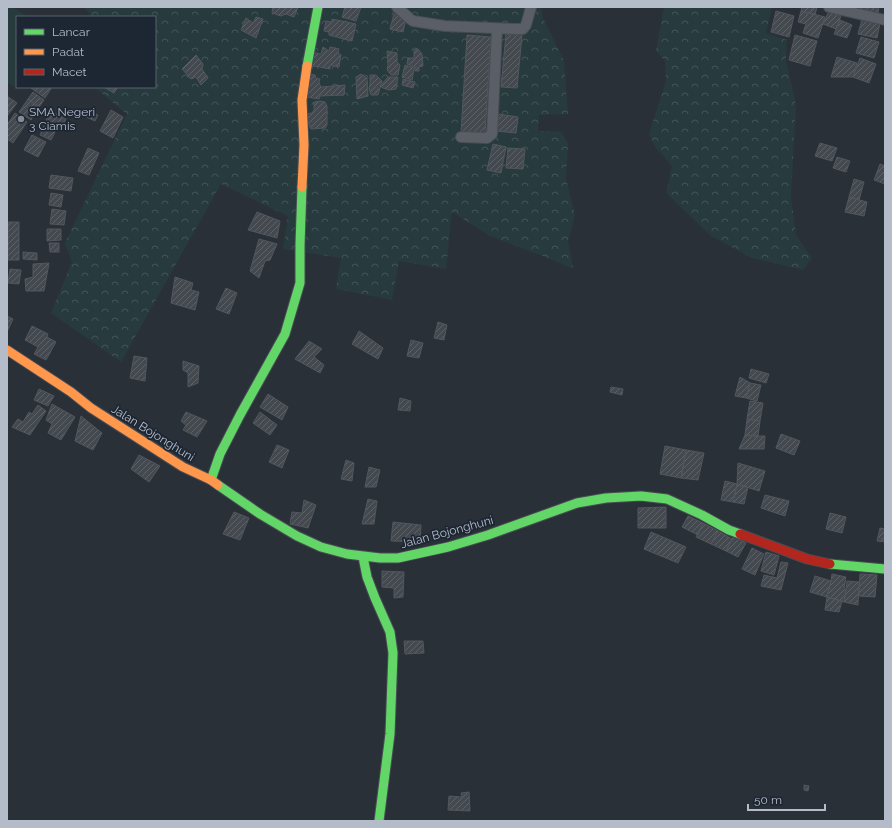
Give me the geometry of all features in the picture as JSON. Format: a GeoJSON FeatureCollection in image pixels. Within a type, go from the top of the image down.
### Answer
{"type":"FeatureCollection","features":[{"type":"Feature","properties":{"kind":"street"},"geometry":{"type":"LineString","coordinates":[[211,480],[226,442],[285,334],[300,283],[304,145],[302,100],[318,7]]}},
{"type":"Feature","properties":{"kind":"street"},"geometry":{"type":"LineString","coordinates":[[397,7],[413,21],[445,26],[497,29],[523,29],[526,25],[531,7]]}},
{"type":"Feature","properties":{"kind":"street"},"geometry":{"type":"LineString","coordinates":[[830,7],[885,20]]}},
{"type":"Feature","properties":{"kind":"street"},"geometry":{"type":"LineString","coordinates":[[461,137],[487,138],[492,134],[497,29]]}},
{"type":"Feature","properties":{"kind":"street","name":"Jalan Bojonghuni"},"geometry":{"type":"LineString","coordinates":[[7,350],[71,392],[91,408],[183,467],[211,480],[260,514],[297,536],[321,547],[346,554],[398,558],[448,547],[488,535],[577,503],[606,498],[641,496],[667,499],[702,515],[729,530],[806,559],[831,564],[885,569]]}},
{"type":"Feature","properties":{"kind":"street"},"geometry":{"type":"LineString","coordinates":[[364,556],[367,577],[390,632],[393,653],[390,734],[379,821]]}},
{"type":"Feature","properties":{"kind":"green space"},"geometry":{"type":"Polygon","coordinates":[[[7,7],[13,7],[26,16],[16,16],[16,84],[14,87],[7,82],[7,7]]]}},
{"type":"Feature","properties":{"kind":"green space"},"geometry":{"type":"Polygon","coordinates":[[[84,7],[541,7],[543,18],[564,61],[568,114],[539,115],[538,131],[562,132],[568,144],[566,179],[575,215],[568,241],[573,269],[490,236],[452,212],[446,269],[399,261],[392,300],[336,289],[341,258],[283,249],[288,216],[221,184],[121,362],[51,313],[72,262],[65,243],[127,114],[95,88],[156,88],[156,16],[91,16],[84,7]]]}},
{"type":"Feature","properties":{"kind":"green space"},"geometry":{"type":"Polygon","coordinates":[[[664,7],[772,7],[766,33],[787,40],[786,61],[796,105],[791,196],[796,235],[812,258],[803,270],[752,258],[711,236],[666,193],[672,166],[656,148],[649,134],[666,81],[665,61],[656,51],[664,7]]]}},
{"type":"Feature","properties":{"kind":"building"},"geometry":{"type":"Polygon","coordinates":[[[273,7],[298,7],[294,17],[286,14],[281,16],[272,13],[273,7]]]}},
{"type":"Feature","properties":{"kind":"building"},"geometry":{"type":"Polygon","coordinates":[[[345,7],[361,7],[356,21],[342,17],[345,7]]]}},
{"type":"Feature","properties":{"kind":"building"},"geometry":{"type":"Polygon","coordinates":[[[802,7],[817,7],[815,15],[801,11],[802,7]]]}},
{"type":"Feature","properties":{"kind":"building"},"geometry":{"type":"Polygon","coordinates":[[[861,7],[879,7],[878,13],[860,11],[861,7]]]}},
{"type":"Feature","properties":{"kind":"building"},"geometry":{"type":"Polygon","coordinates":[[[776,11],[794,16],[789,37],[771,32],[776,11]]]}},
{"type":"Feature","properties":{"kind":"building"},"geometry":{"type":"Polygon","coordinates":[[[801,11],[825,17],[818,38],[803,33],[806,24],[798,22],[801,11]]]}},
{"type":"Feature","properties":{"kind":"building"},"geometry":{"type":"Polygon","coordinates":[[[829,11],[841,16],[836,29],[823,24],[829,11]]]}},
{"type":"Feature","properties":{"kind":"building"},"geometry":{"type":"Polygon","coordinates":[[[394,14],[400,15],[399,17],[406,19],[403,32],[390,29],[394,14]]]}},
{"type":"Feature","properties":{"kind":"building"},"geometry":{"type":"Polygon","coordinates":[[[256,17],[263,19],[256,38],[241,30],[246,18],[253,23],[256,17]]]}},
{"type":"Feature","properties":{"kind":"building"},"geometry":{"type":"Polygon","coordinates":[[[332,19],[356,24],[352,41],[329,35],[329,32],[324,31],[326,21],[332,22],[332,19]]]}},
{"type":"Feature","properties":{"kind":"building"},"geometry":{"type":"Polygon","coordinates":[[[862,19],[880,23],[877,38],[858,34],[862,19]]]}},
{"type":"Feature","properties":{"kind":"building"},"geometry":{"type":"Polygon","coordinates":[[[840,20],[852,25],[847,38],[834,34],[840,20]]]}},
{"type":"Feature","properties":{"kind":"building"},"geometry":{"type":"Polygon","coordinates":[[[506,34],[522,35],[517,88],[501,87],[506,34]]]}},
{"type":"Feature","properties":{"kind":"building"},"geometry":{"type":"Polygon","coordinates":[[[467,35],[491,37],[485,134],[461,133],[467,35]]]}},
{"type":"Feature","properties":{"kind":"building"},"geometry":{"type":"Polygon","coordinates":[[[795,35],[817,41],[810,66],[789,60],[795,35]]]}},
{"type":"Feature","properties":{"kind":"building"},"geometry":{"type":"Polygon","coordinates":[[[861,37],[879,42],[874,58],[856,53],[861,37]]]}},
{"type":"Feature","properties":{"kind":"building"},"geometry":{"type":"Polygon","coordinates":[[[323,47],[329,51],[330,47],[339,49],[338,53],[341,55],[339,67],[330,65],[330,69],[309,65],[312,52],[321,54],[323,47]]]}},
{"type":"Feature","properties":{"kind":"building"},"geometry":{"type":"Polygon","coordinates":[[[418,49],[422,54],[423,66],[419,67],[419,71],[415,71],[415,67],[407,64],[408,58],[414,58],[414,50],[418,49]]]}},
{"type":"Feature","properties":{"kind":"building"},"geometry":{"type":"Polygon","coordinates":[[[387,51],[397,53],[397,62],[400,65],[398,75],[391,75],[387,70],[387,51]]]}},
{"type":"Feature","properties":{"kind":"building"},"geometry":{"type":"Polygon","coordinates":[[[196,55],[203,64],[202,69],[208,78],[201,85],[196,77],[191,79],[182,69],[196,55]]]}},
{"type":"Feature","properties":{"kind":"building"},"geometry":{"type":"Polygon","coordinates":[[[837,57],[857,63],[853,77],[831,77],[837,57]]]}},
{"type":"Feature","properties":{"kind":"building"},"geometry":{"type":"Polygon","coordinates":[[[860,58],[876,64],[869,83],[853,77],[860,58]]]}},
{"type":"Feature","properties":{"kind":"building"},"geometry":{"type":"Polygon","coordinates":[[[405,65],[414,68],[412,80],[402,77],[405,65]]]}},
{"type":"Feature","properties":{"kind":"building"},"geometry":{"type":"Polygon","coordinates":[[[310,74],[315,75],[316,78],[320,79],[319,83],[321,87],[345,85],[344,95],[320,96],[319,99],[306,97],[310,74]]]}},
{"type":"Feature","properties":{"kind":"building"},"geometry":{"type":"Polygon","coordinates":[[[361,74],[367,78],[368,96],[357,99],[356,77],[361,74]]]}},
{"type":"Feature","properties":{"kind":"building"},"geometry":{"type":"Polygon","coordinates":[[[370,75],[376,75],[382,81],[378,95],[371,95],[369,88],[370,75]]]}},
{"type":"Feature","properties":{"kind":"building"},"geometry":{"type":"Polygon","coordinates":[[[388,77],[398,77],[396,89],[389,90],[380,86],[388,77]]]}},
{"type":"Feature","properties":{"kind":"building"},"geometry":{"type":"Polygon","coordinates":[[[403,79],[415,82],[413,88],[402,85],[403,79]]]}},
{"type":"Feature","properties":{"kind":"building"},"geometry":{"type":"Polygon","coordinates":[[[31,88],[51,88],[45,98],[31,88]]]}},
{"type":"Feature","properties":{"kind":"building"},"geometry":{"type":"Polygon","coordinates":[[[106,88],[117,88],[114,93],[106,88]]]}},
{"type":"Feature","properties":{"kind":"building"},"geometry":{"type":"Polygon","coordinates":[[[33,92],[44,100],[39,107],[28,99],[33,92]]]}},
{"type":"Feature","properties":{"kind":"building"},"geometry":{"type":"Polygon","coordinates":[[[7,96],[17,103],[8,115],[7,114],[7,96]]]}},
{"type":"Feature","properties":{"kind":"building"},"geometry":{"type":"Polygon","coordinates":[[[28,99],[39,107],[31,120],[19,112],[28,99]]]}},
{"type":"Feature","properties":{"kind":"building"},"geometry":{"type":"Polygon","coordinates":[[[314,102],[325,102],[327,106],[327,125],[325,128],[311,129],[304,114],[312,113],[314,110],[314,102]]]}},
{"type":"Feature","properties":{"kind":"building"},"geometry":{"type":"Polygon","coordinates":[[[87,110],[98,115],[95,121],[84,116],[87,110]]]}},
{"type":"Feature","properties":{"kind":"building"},"geometry":{"type":"Polygon","coordinates":[[[111,110],[123,117],[113,138],[100,131],[111,110]]]}},
{"type":"Feature","properties":{"kind":"building"},"geometry":{"type":"Polygon","coordinates":[[[51,111],[66,119],[62,127],[46,120],[51,111]]]}},
{"type":"Feature","properties":{"kind":"building"},"geometry":{"type":"Polygon","coordinates":[[[15,113],[27,122],[13,143],[7,139],[7,125],[15,113]]]}},
{"type":"Feature","properties":{"kind":"building"},"geometry":{"type":"Polygon","coordinates":[[[498,114],[518,117],[516,133],[496,131],[498,114]]]}},
{"type":"Feature","properties":{"kind":"building"},"geometry":{"type":"Polygon","coordinates":[[[45,124],[56,130],[51,140],[40,135],[45,124]]]}},
{"type":"Feature","properties":{"kind":"building"},"geometry":{"type":"Polygon","coordinates":[[[32,135],[46,142],[38,157],[24,150],[32,135]]]}},
{"type":"Feature","properties":{"kind":"building"},"geometry":{"type":"Polygon","coordinates":[[[820,143],[837,148],[832,161],[815,156],[820,143]]]}},
{"type":"Feature","properties":{"kind":"building"},"geometry":{"type":"Polygon","coordinates":[[[493,144],[506,147],[501,173],[487,170],[493,144]]]}},
{"type":"Feature","properties":{"kind":"building"},"geometry":{"type":"Polygon","coordinates":[[[88,148],[99,153],[89,175],[78,171],[88,148]]]}},
{"type":"Feature","properties":{"kind":"building"},"geometry":{"type":"Polygon","coordinates":[[[508,148],[525,149],[523,169],[506,168],[508,148]]]}},
{"type":"Feature","properties":{"kind":"building"},"geometry":{"type":"Polygon","coordinates":[[[837,157],[850,161],[846,172],[833,168],[837,157]]]}},
{"type":"Feature","properties":{"kind":"building"},"geometry":{"type":"Polygon","coordinates":[[[880,164],[885,166],[885,184],[874,180],[880,164]]]}},
{"type":"Feature","properties":{"kind":"building"},"geometry":{"type":"Polygon","coordinates":[[[51,175],[73,178],[71,191],[49,188],[51,175]]]}},
{"type":"Feature","properties":{"kind":"building"},"geometry":{"type":"Polygon","coordinates":[[[854,179],[864,182],[859,200],[849,197],[854,179]]]}},
{"type":"Feature","properties":{"kind":"building"},"geometry":{"type":"Polygon","coordinates":[[[51,193],[63,195],[61,207],[49,205],[51,193]]]}},
{"type":"Feature","properties":{"kind":"building"},"geometry":{"type":"Polygon","coordinates":[[[849,197],[867,202],[864,216],[845,212],[849,197]]]}},
{"type":"Feature","properties":{"kind":"building"},"geometry":{"type":"Polygon","coordinates":[[[52,209],[66,211],[64,225],[50,224],[52,209]]]}},
{"type":"Feature","properties":{"kind":"building"},"geometry":{"type":"Polygon","coordinates":[[[257,212],[280,221],[277,238],[248,230],[257,212]]]}},
{"type":"Feature","properties":{"kind":"building"},"geometry":{"type":"Polygon","coordinates":[[[8,222],[19,222],[19,260],[8,260],[8,222]]]}},
{"type":"Feature","properties":{"kind":"building"},"geometry":{"type":"Polygon","coordinates":[[[47,229],[61,229],[61,240],[47,241],[47,229]]]}},
{"type":"Feature","properties":{"kind":"building"},"geometry":{"type":"Polygon","coordinates":[[[259,239],[277,244],[270,260],[265,261],[259,278],[250,271],[259,239]]]}},
{"type":"Feature","properties":{"kind":"building"},"geometry":{"type":"Polygon","coordinates":[[[49,243],[59,243],[59,252],[50,252],[49,243]]]}},
{"type":"Feature","properties":{"kind":"building"},"geometry":{"type":"Polygon","coordinates":[[[23,252],[37,253],[37,260],[23,259],[23,252]]]}},
{"type":"Feature","properties":{"kind":"building"},"geometry":{"type":"Polygon","coordinates":[[[49,263],[44,291],[26,291],[25,279],[33,277],[33,264],[49,263]]]}},
{"type":"Feature","properties":{"kind":"building"},"geometry":{"type":"Polygon","coordinates":[[[10,269],[21,270],[19,284],[8,283],[10,269]]]}},
{"type":"Feature","properties":{"kind":"building"},"geometry":{"type":"Polygon","coordinates":[[[175,277],[193,283],[191,290],[199,292],[195,310],[171,303],[175,277]]]}},
{"type":"Feature","properties":{"kind":"building"},"geometry":{"type":"Polygon","coordinates":[[[226,288],[237,293],[229,314],[216,309],[226,288]]]}},
{"type":"Feature","properties":{"kind":"building"},"geometry":{"type":"Polygon","coordinates":[[[7,316],[13,319],[7,332],[7,316]]]}},
{"type":"Feature","properties":{"kind":"building"},"geometry":{"type":"Polygon","coordinates":[[[438,322],[447,325],[444,340],[434,338],[438,322]]]}},
{"type":"Feature","properties":{"kind":"building"},"geometry":{"type":"Polygon","coordinates":[[[32,326],[48,334],[47,337],[56,342],[46,360],[34,354],[38,347],[25,340],[32,326]]]}},
{"type":"Feature","properties":{"kind":"building"},"geometry":{"type":"Polygon","coordinates":[[[359,331],[383,348],[378,359],[352,344],[359,331]]]}},
{"type":"Feature","properties":{"kind":"building"},"geometry":{"type":"Polygon","coordinates":[[[411,340],[423,343],[419,358],[407,356],[411,340]]]}},
{"type":"Feature","properties":{"kind":"building"},"geometry":{"type":"Polygon","coordinates":[[[309,341],[322,349],[314,357],[324,365],[320,373],[295,359],[309,341]]]}},
{"type":"Feature","properties":{"kind":"building"},"geometry":{"type":"Polygon","coordinates":[[[134,356],[147,358],[145,381],[130,378],[134,356]]]}},
{"type":"Feature","properties":{"kind":"building"},"geometry":{"type":"Polygon","coordinates":[[[183,361],[199,366],[198,383],[188,387],[188,373],[183,370],[183,361]]]}},
{"type":"Feature","properties":{"kind":"building"},"geometry":{"type":"Polygon","coordinates":[[[751,369],[769,374],[766,383],[749,378],[751,369]]]}},
{"type":"Feature","properties":{"kind":"building"},"geometry":{"type":"Polygon","coordinates":[[[740,377],[750,383],[746,398],[735,396],[740,377]]]}},
{"type":"Feature","properties":{"kind":"building"},"geometry":{"type":"Polygon","coordinates":[[[750,383],[761,385],[757,401],[746,398],[750,383]]]}},
{"type":"Feature","properties":{"kind":"building"},"geometry":{"type":"Polygon","coordinates":[[[611,387],[623,389],[622,395],[610,392],[611,387]]]}},
{"type":"Feature","properties":{"kind":"building"},"geometry":{"type":"Polygon","coordinates":[[[39,389],[54,396],[48,406],[34,400],[39,389]]]}},
{"type":"Feature","properties":{"kind":"building"},"geometry":{"type":"Polygon","coordinates":[[[268,394],[288,407],[282,420],[260,407],[268,394]]]}},
{"type":"Feature","properties":{"kind":"building"},"geometry":{"type":"Polygon","coordinates":[[[400,398],[411,401],[410,411],[398,410],[400,398]]]}},
{"type":"Feature","properties":{"kind":"building"},"geometry":{"type":"Polygon","coordinates":[[[750,401],[763,403],[760,421],[747,419],[750,401]]]}},
{"type":"Feature","properties":{"kind":"building"},"geometry":{"type":"Polygon","coordinates":[[[52,404],[75,417],[61,440],[48,433],[52,424],[46,420],[52,404]]]}},
{"type":"Feature","properties":{"kind":"building"},"geometry":{"type":"Polygon","coordinates":[[[38,405],[46,411],[30,435],[12,427],[18,419],[23,422],[29,412],[32,414],[38,405]]]}},
{"type":"Feature","properties":{"kind":"building"},"geometry":{"type":"Polygon","coordinates":[[[186,412],[207,421],[197,437],[183,430],[186,425],[181,421],[186,412]]]}},
{"type":"Feature","properties":{"kind":"building"},"geometry":{"type":"Polygon","coordinates":[[[260,412],[277,425],[270,435],[253,423],[260,412]]]}},
{"type":"Feature","properties":{"kind":"building"},"geometry":{"type":"Polygon","coordinates":[[[81,416],[102,433],[93,450],[75,441],[81,416]]]}},
{"type":"Feature","properties":{"kind":"building"},"geometry":{"type":"Polygon","coordinates":[[[747,419],[760,421],[758,436],[745,435],[747,419]]]}},
{"type":"Feature","properties":{"kind":"building"},"geometry":{"type":"Polygon","coordinates":[[[781,434],[800,441],[794,455],[776,448],[781,434]]]}},
{"type":"Feature","properties":{"kind":"building"},"geometry":{"type":"Polygon","coordinates":[[[745,435],[765,436],[764,449],[739,449],[745,435]]]}},
{"type":"Feature","properties":{"kind":"building"},"geometry":{"type":"Polygon","coordinates":[[[277,445],[289,450],[282,468],[269,462],[277,445]]]}},
{"type":"Feature","properties":{"kind":"building"},"geometry":{"type":"Polygon","coordinates":[[[665,446],[686,450],[681,478],[660,474],[665,446]]]}},
{"type":"Feature","properties":{"kind":"building"},"geometry":{"type":"Polygon","coordinates":[[[686,450],[704,453],[698,480],[681,478],[686,450]]]}},
{"type":"Feature","properties":{"kind":"building"},"geometry":{"type":"Polygon","coordinates":[[[139,455],[160,466],[149,482],[131,469],[139,455]]]}},
{"type":"Feature","properties":{"kind":"building"},"geometry":{"type":"Polygon","coordinates":[[[346,460],[354,463],[352,481],[341,479],[346,460]]]}},
{"type":"Feature","properties":{"kind":"building"},"geometry":{"type":"Polygon","coordinates":[[[738,463],[765,471],[759,491],[737,484],[738,463]]]}},
{"type":"Feature","properties":{"kind":"building"},"geometry":{"type":"Polygon","coordinates":[[[369,467],[380,470],[376,487],[365,487],[369,467]]]}},
{"type":"Feature","properties":{"kind":"building"},"geometry":{"type":"Polygon","coordinates":[[[725,481],[737,484],[733,502],[721,500],[725,481]]]}},
{"type":"Feature","properties":{"kind":"building"},"geometry":{"type":"Polygon","coordinates":[[[737,484],[748,487],[744,504],[733,502],[737,484]]]}},
{"type":"Feature","properties":{"kind":"building"},"geometry":{"type":"Polygon","coordinates":[[[765,495],[789,501],[785,516],[761,508],[765,495]]]}},
{"type":"Feature","properties":{"kind":"building"},"geometry":{"type":"Polygon","coordinates":[[[368,499],[377,501],[374,524],[362,524],[368,499]]]}},
{"type":"Feature","properties":{"kind":"building"},"geometry":{"type":"Polygon","coordinates":[[[304,500],[316,505],[308,528],[290,524],[292,512],[302,513],[304,500]]]}},
{"type":"Feature","properties":{"kind":"building"},"geometry":{"type":"Polygon","coordinates":[[[666,507],[666,528],[638,528],[638,508],[666,507]]]}},
{"type":"Feature","properties":{"kind":"building"},"geometry":{"type":"Polygon","coordinates":[[[234,512],[249,518],[240,540],[223,534],[234,512]]]}},
{"type":"Feature","properties":{"kind":"building"},"geometry":{"type":"Polygon","coordinates":[[[830,513],[846,517],[842,533],[826,529],[830,513]]]}},
{"type":"Feature","properties":{"kind":"building"},"geometry":{"type":"Polygon","coordinates":[[[688,516],[703,523],[698,535],[682,527],[688,516]]]}},
{"type":"Feature","properties":{"kind":"building"},"geometry":{"type":"Polygon","coordinates":[[[393,522],[421,525],[420,542],[391,541],[393,522]]]}},
{"type":"Feature","properties":{"kind":"building"},"geometry":{"type":"Polygon","coordinates":[[[703,523],[718,531],[711,544],[696,537],[703,523]]]}},
{"type":"Feature","properties":{"kind":"building"},"geometry":{"type":"Polygon","coordinates":[[[880,528],[885,529],[885,542],[877,541],[880,528]]]}},
{"type":"Feature","properties":{"kind":"building"},"geometry":{"type":"Polygon","coordinates":[[[718,531],[732,539],[726,551],[711,544],[718,531]]]}},
{"type":"Feature","properties":{"kind":"building"},"geometry":{"type":"Polygon","coordinates":[[[651,532],[686,547],[678,563],[644,549],[651,532]]]}},
{"type":"Feature","properties":{"kind":"building"},"geometry":{"type":"Polygon","coordinates":[[[734,536],[746,543],[738,557],[726,551],[734,536]]]}},
{"type":"Feature","properties":{"kind":"building"},"geometry":{"type":"Polygon","coordinates":[[[752,548],[764,554],[755,575],[742,569],[752,548]]]}},
{"type":"Feature","properties":{"kind":"building"},"geometry":{"type":"Polygon","coordinates":[[[766,552],[779,556],[774,575],[761,571],[766,552]]]}},
{"type":"Feature","properties":{"kind":"building"},"geometry":{"type":"Polygon","coordinates":[[[781,562],[788,563],[781,590],[761,586],[764,575],[777,578],[781,562]]]}},
{"type":"Feature","properties":{"kind":"building"},"geometry":{"type":"Polygon","coordinates":[[[382,571],[404,572],[403,597],[394,598],[394,588],[382,587],[382,571]]]}},
{"type":"Feature","properties":{"kind":"building"},"geometry":{"type":"Polygon","coordinates":[[[832,574],[846,577],[844,602],[827,597],[832,574]]]}},
{"type":"Feature","properties":{"kind":"building"},"geometry":{"type":"Polygon","coordinates":[[[860,574],[877,575],[875,597],[859,596],[860,574]]]}},
{"type":"Feature","properties":{"kind":"building"},"geometry":{"type":"Polygon","coordinates":[[[815,576],[831,581],[827,597],[810,592],[815,576]]]}},
{"type":"Feature","properties":{"kind":"building"},"geometry":{"type":"Polygon","coordinates":[[[847,581],[859,582],[858,605],[844,602],[847,581]]]}},
{"type":"Feature","properties":{"kind":"building"},"geometry":{"type":"Polygon","coordinates":[[[827,597],[842,601],[839,612],[825,610],[827,597]]]}},
{"type":"Feature","properties":{"kind":"building"},"geometry":{"type":"Polygon","coordinates":[[[404,641],[423,641],[424,653],[405,654],[404,641]]]}},
{"type":"Feature","properties":{"kind":"building"},"geometry":{"type":"Polygon","coordinates":[[[804,785],[809,786],[808,791],[804,790],[804,785]]]}},
{"type":"Feature","properties":{"kind":"building"},"geometry":{"type":"Polygon","coordinates":[[[469,792],[470,811],[448,810],[449,796],[462,797],[461,793],[469,792]]]}},
{"type":"Feature","properties":{"kind":"traffic: fast"},"geometry":{"type":"LineString","coordinates":[[307,66],[318,7]]}},
{"type":"Feature","properties":{"kind":"traffic: fast"},"geometry":{"type":"LineString","coordinates":[[211,480],[220,454],[285,334],[300,283],[302,187]]}},
{"type":"Feature","properties":{"kind":"traffic: fast"},"geometry":{"type":"LineString","coordinates":[[218,485],[260,514],[297,536],[321,547],[347,554],[380,558],[398,558],[448,547],[488,535],[577,503],[606,498],[641,496],[667,499],[740,534]]}},
{"type":"Feature","properties":{"kind":"traffic: fast"},"geometry":{"type":"LineString","coordinates":[[363,557],[367,577],[390,632],[393,653],[390,734],[379,821]]}},
{"type":"Feature","properties":{"kind":"traffic: fast"},"geometry":{"type":"LineString","coordinates":[[830,564],[885,569]]}},
{"type":"Feature","properties":{"kind":"traffic: slow"},"geometry":{"type":"LineString","coordinates":[[302,187],[304,145],[302,100],[307,66]]}},
{"type":"Feature","properties":{"kind":"traffic: slow"},"geometry":{"type":"LineString","coordinates":[[7,350],[71,392],[91,408],[183,467],[211,480],[218,485]]}},
{"type":"Feature","properties":{"kind":"traffic: jam"},"geometry":{"type":"LineString","coordinates":[[740,534],[807,559],[830,564]]}},
{"type":"Feature","properties":{"kind":"place","name":"SMA Negeri 3 Ciamis"},"geometry":{"type":"Point","coordinates":[21,119]}}]}
